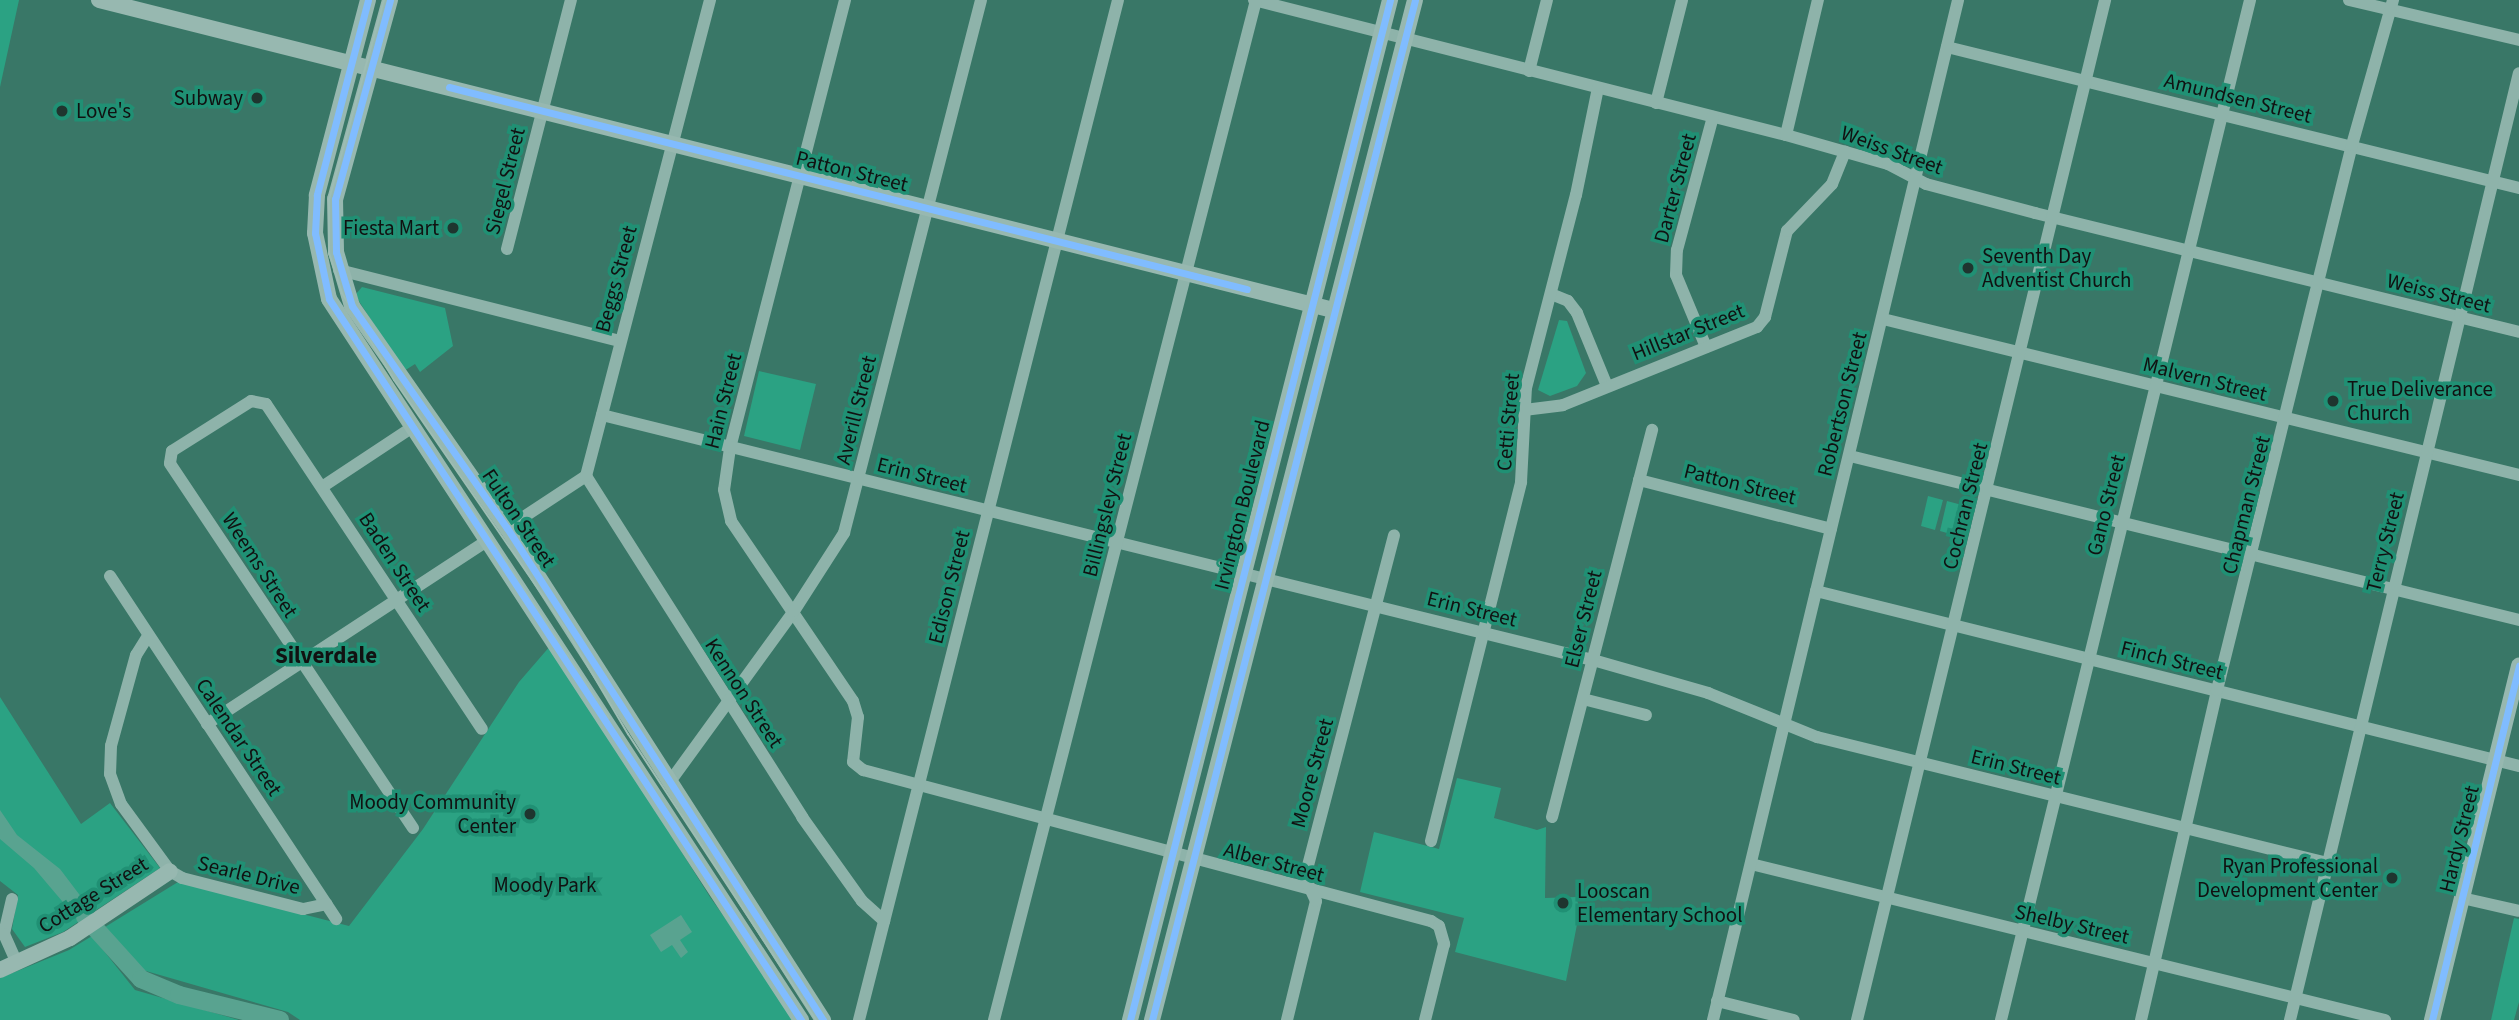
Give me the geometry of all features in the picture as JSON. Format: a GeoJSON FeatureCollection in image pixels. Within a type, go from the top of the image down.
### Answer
{"type":"FeatureCollection","features":[{"type":"Feature","properties":{"kind":"main road","name":"Patton Street"},"geometry":{"type":"LineString","coordinates":[[99,0],[1333,310]]}},
{"type":"Feature","properties":{"kind":"main road","name":"Fulton Street"},"geometry":{"type":"LineString","coordinates":[[368,0],[317,195],[317,255],[330,299],[411,428],[802,1020]]}},
{"type":"Feature","properties":{"kind":"main road","name":"Fulton Street"},"geometry":{"type":"LineString","coordinates":[[390,0],[337,190],[333,215],[339,270],[352,306],[506,528],[823,1020]]}},
{"type":"Feature","properties":{"kind":"main road","name":"Irvington Boulevard"},"geometry":{"type":"LineString","coordinates":[[1132,1015],[1390,0]]}},
{"type":"Feature","properties":{"kind":"main road","name":"Irvington Boulevard"},"geometry":{"type":"LineString","coordinates":[[1153,1017],[1308,403],[1415,0]]}},
{"type":"Feature","properties":{"kind":"main road"},"geometry":{"type":"LineString","coordinates":[[1350,158],[1373,165]]}},
{"type":"Feature","properties":{"kind":"main road"},"geometry":{"type":"LineString","coordinates":[[1287,397],[1308,403]]}},
{"type":"Feature","properties":{"kind":"main road","name":"Hardy Street"},"geometry":{"type":"LineString","coordinates":[[2432,1020],[2519,666]]}},
{"type":"Feature","properties":{"kind":"main road"},"geometry":{"type":"LineString","coordinates":[[1208,712],[1228,717]]}},
{"type":"Feature","properties":{"kind":"main road","name":"Cottage Street"},"geometry":{"type":"LineString","coordinates":[[0,970],[42,952],[170,870]]}},
{"type":"Feature","properties":{"kind":"main road"},"geometry":{"type":"LineString","coordinates":[[1132,1015],[1153,1017]]}},
{"type":"Feature","properties":{"kind":"street","name":"Siegel Street"},"geometry":{"type":"LineString","coordinates":[[507,249],[571,0]]}},
{"type":"Feature","properties":{"kind":"street","name":"Beggs Street"},"geometry":{"type":"LineString","coordinates":[[586,476],[710,0]]}},
{"type":"Feature","properties":{"kind":"street","name":"Hain Street"},"geometry":{"type":"LineString","coordinates":[[845,0],[730,448],[724,490],[731,521],[853,701],[858,717],[853,762],[870,771]]}},
{"type":"Feature","properties":{"kind":"street","name":"Averill Street"},"geometry":{"type":"LineString","coordinates":[[668,783],[728,706],[839,544],[981,0]]}},
{"type":"Feature","properties":{"kind":"street","name":"Edison Street"},"geometry":{"type":"LineString","coordinates":[[859,1020],[1118,0]]}},
{"type":"Feature","properties":{"kind":"street","name":"Weiss Street"},"geometry":{"type":"LineString","coordinates":[[1255,0],[1786,135],[1888,164],[1915,178],[2054,217],[2189,248],[2519,332]]}},
{"type":"Feature","properties":{"kind":"street","name":"Billingsley Street"},"geometry":{"type":"LineString","coordinates":[[994,1020],[1255,0]]}},
{"type":"Feature","properties":{"kind":"street"},"geometry":{"type":"LineString","coordinates":[[1529,71],[1547,0]]}},
{"type":"Feature","properties":{"kind":"street"},"geometry":{"type":"LineString","coordinates":[[1656,103],[1682,0]]}},
{"type":"Feature","properties":{"kind":"street"},"geometry":{"type":"LineString","coordinates":[[1786,135],[1818,0]]}},
{"type":"Feature","properties":{"kind":"street","name":"Robertson Street"},"geometry":{"type":"LineString","coordinates":[[1713,1020],[1958,0]]}},
{"type":"Feature","properties":{"kind":"street","name":"Cochran Street"},"geometry":{"type":"LineString","coordinates":[[1857,1020],[2022,354],[2084,80],[2105,0]]}},
{"type":"Feature","properties":{"kind":"street","name":"Gano Street"},"geometry":{"type":"LineString","coordinates":[[2001,1020],[2220,112],[2250,0]]}},
{"type":"Feature","properties":{"kind":"street"},"geometry":{"type":"LineString","coordinates":[[2349,0],[2392,5],[2519,40]]}},
{"type":"Feature","properties":{"kind":"street","name":"Chapman Street"},"geometry":{"type":"LineString","coordinates":[[2141,1020],[2217,690],[2287,418],[2352,145],[2392,5]]}},
{"type":"Feature","properties":{"kind":"street","name":"Amundsen Street"},"geometry":{"type":"LineString","coordinates":[[1947,47],[2220,112],[2519,188]]}},
{"type":"Feature","properties":{"kind":"street","name":"Terry Street"},"geometry":{"type":"LineString","coordinates":[[2290,1020],[2358,727],[2519,73]]}},
{"type":"Feature","properties":{"kind":"street","name":"Cetti Street"},"geometry":{"type":"LineString","coordinates":[[1431,841],[1525,462],[1524,410],[1598,88]]}},
{"type":"Feature","properties":{"kind":"street","name":"Darter Street"},"geometry":{"type":"LineString","coordinates":[[1706,347],[1676,275],[1677,250],[1713,117]]}},
{"type":"Feature","properties":{"kind":"street","name":"Hillstar Street"},"geometry":{"type":"LineString","coordinates":[[1524,410],[1563,405],[1757,327],[1766,317],[1787,231],[1832,184],[1845,152]]}},
{"type":"Feature","properties":{"kind":"street"},"geometry":{"type":"LineString","coordinates":[[339,270],[620,341]]}},
{"type":"Feature","properties":{"kind":"street"},"geometry":{"type":"LineString","coordinates":[[1551,294],[1569,301],[1577,313],[1608,386]]}},
{"type":"Feature","properties":{"kind":"street","name":"Malvern Street"},"geometry":{"type":"LineString","coordinates":[[1883,318],[2519,475]]}},
{"type":"Feature","properties":{"kind":"street","name":"Baden Street"},"geometry":{"type":"LineString","coordinates":[[170,463],[175,448],[251,401],[262,400],[482,729]]}},
{"type":"Feature","properties":{"kind":"street","name":"Erin Street"},"geometry":{"type":"LineString","coordinates":[[602,415],[1593,660],[1708,693],[1783,724],[1921,763],[2327,863]]}},
{"type":"Feature","properties":{"kind":"street"},"geometry":{"type":"LineString","coordinates":[[322,487],[411,428]]}},
{"type":"Feature","properties":{"kind":"street","name":"Elser Street"},"geometry":{"type":"LineString","coordinates":[[1552,817],[1652,430]]}},
{"type":"Feature","properties":{"kind":"street"},"geometry":{"type":"LineString","coordinates":[[1850,456],[2519,621]]}},
{"type":"Feature","properties":{"kind":"street","name":"Weems Street"},"geometry":{"type":"LineString","coordinates":[[170,463],[413,828]]}},
{"type":"Feature","properties":{"kind":"street"},"geometry":{"type":"LineString","coordinates":[[506,528],[586,476]]}},
{"type":"Feature","properties":{"kind":"street","name":"Kennon Street"},"geometry":{"type":"LineString","coordinates":[[586,476],[728,706],[839,871],[884,921]]}},
{"type":"Feature","properties":{"kind":"street","name":"Patton Street"},"geometry":{"type":"LineString","coordinates":[[1639,480],[1831,529]]}},
{"type":"Feature","properties":{"kind":"street","name":"Moore Street"},"geometry":{"type":"LineString","coordinates":[[1287,1020],[1316,901],[1305,877],[1394,535]]}},
{"type":"Feature","properties":{"kind":"street"},"geometry":{"type":"LineString","coordinates":[[207,724],[486,541]]}},
{"type":"Feature","properties":{"kind":"street","name":"Calendar Street"},"geometry":{"type":"LineString","coordinates":[[110,576],[336,919]]}},
{"type":"Feature","properties":{"kind":"street","name":"Finch Street"},"geometry":{"type":"LineString","coordinates":[[1816,591],[2519,766]]}},
{"type":"Feature","properties":{"kind":"street","name":"Searle Drive"},"geometry":{"type":"LineString","coordinates":[[148,636],[136,655],[109,766],[121,804],[170,870],[191,881],[282,905],[313,910],[326,904]]}},
{"type":"Feature","properties":{"kind":"street"},"geometry":{"type":"LineString","coordinates":[[1583,699],[1646,715]]}},
{"type":"Feature","properties":{"kind":"street","name":"Alber Street"},"geometry":{"type":"LineString","coordinates":[[870,771],[1048,816],[1431,921],[1438,926],[1444,944],[1425,1020]]}},
{"type":"Feature","properties":{"kind":"street","name":"Shelby Street"},"geometry":{"type":"LineString","coordinates":[[1751,864],[2023,933],[2154,962],[2353,1016],[2385,1020]]}},
{"type":"Feature","properties":{"kind":"street"},"geometry":{"type":"LineString","coordinates":[[2462,898],[2519,911]]}},
{"type":"Feature","properties":{"kind":"street"},"geometry":{"type":"LineString","coordinates":[[12,899],[4,934],[17,963]]}},
{"type":"Feature","properties":{"kind":"street"},"geometry":{"type":"LineString","coordinates":[[1717,1001],[1794,1020]]}},
{"type":"Feature","properties":{"kind":"green space"},"geometry":{"type":"Polygon","coordinates":[[[0,0],[19,0],[0,87],[0,0]]]}},
{"type":"Feature","properties":{"kind":"green space"},"geometry":{"type":"Polygon","coordinates":[[[362,287],[445,308],[453,346],[420,372],[415,364],[404,371],[355,295],[362,287]]]}},
{"type":"Feature","properties":{"kind":"green space"},"geometry":{"type":"Polygon","coordinates":[[[1559,320],[1567,321],[1586,373],[1577,386],[1550,396],[1538,390],[1559,320]]]}},
{"type":"Feature","properties":{"kind":"green space"},"geometry":{"type":"Polygon","coordinates":[[[759,371],[816,384],[800,450],[744,436],[759,371]]]}},
{"type":"Feature","properties":{"kind":"green space"},"geometry":{"type":"Polygon","coordinates":[[[1928,496],[1943,500],[1935,530],[1921,526],[1928,496]]]}},
{"type":"Feature","properties":{"kind":"green space"},"geometry":{"type":"Polygon","coordinates":[[[1947,501],[1962,505],[1954,535],[1940,531],[1947,501]]]}},
{"type":"Feature","properties":{"kind":"green space","name":"Moody Park"},"geometry":{"type":"Polygon","coordinates":[[[551,645],[710,897],[798,1020],[300,1020],[288,1012],[139,969],[105,927],[178,882],[349,926],[423,829],[519,682],[551,645]]]}},
{"type":"Feature","properties":{"kind":"green space"},"geometry":{"type":"Polygon","coordinates":[[[0,697],[81,824],[110,803],[160,868],[63,932],[25,947],[12,929],[18,895],[0,881],[0,697]]]}},
{"type":"Feature","properties":{"kind":"green space"},"geometry":{"type":"Polygon","coordinates":[[[1457,778],[1501,788],[1494,818],[1537,830],[1546,827],[1545,898],[1576,897],[1580,909],[1566,981],[1455,952],[1464,918],[1360,892],[1374,832],[1439,849],[1457,778]]]}},
{"type":"Feature","properties":{"kind":"green space"},"geometry":{"type":"Polygon","coordinates":[[[2514,918],[2519,919],[2519,1002],[2514,1020],[2491,1020],[2514,918]]]}},
{"type":"Feature","properties":{"kind":"green space"},"geometry":{"type":"Polygon","coordinates":[[[92,936],[135,990],[239,1020],[0,1020],[0,978],[69,950],[92,936]]]}},
{"type":"Feature","properties":{"kind":"shaded area"},"geometry":{"type":"Polygon","coordinates":[[[0,810],[17,835],[60,869],[107,931],[95,940],[34,868],[0,839],[0,810]]]}},
{"type":"Feature","properties":{"kind":"shaded area"},"geometry":{"type":"Polygon","coordinates":[[[681,915],[692,932],[680,940],[688,952],[681,958],[672,945],[661,952],[650,935],[681,915]]]}},
{"type":"Feature","properties":{"kind":"waterway"},"geometry":{"type":"LineString","coordinates":[[85,917],[141,979],[179,995],[280,1020]]}},
{"type":"Feature","properties":{"kind":"tram line"},"geometry":{"type":"LineString","coordinates":[[384,0],[329,199],[329,253],[342,293],[394,380],[567,631],[628,734],[816,1020]]}},
{"type":"Feature","properties":{"kind":"tram line"},"geometry":{"type":"LineString","coordinates":[[461,493],[609,718]]}},
{"type":"Feature","properties":{"kind":"cycle path"},"geometry":{"type":"LineString","coordinates":[[368,0],[317,195],[315,233],[329,299],[801,1020]]}},
{"type":"Feature","properties":{"kind":"cycle path"},"geometry":{"type":"LineString","coordinates":[[390,0],[335,199],[336,252],[352,306],[507,528],[823,1020]]}},
{"type":"Feature","properties":{"kind":"cycle path"},"geometry":{"type":"LineString","coordinates":[[1130,1020],[1390,0]]}},
{"type":"Feature","properties":{"kind":"cycle path"},"geometry":{"type":"LineString","coordinates":[[1152,1020],[1415,0]]}},
{"type":"Feature","properties":{"kind":"cycle path"},"geometry":{"type":"LineString","coordinates":[[449,87],[1247,289]]}},
{"type":"Feature","properties":{"kind":"cycle path"},"geometry":{"type":"LineString","coordinates":[[2432,1020],[2519,666]]}},
{"type":"Feature","properties":{"kind":"place","name":"Subway"},"geometry":{"type":"Point","coordinates":[257,98]}},
{"type":"Feature","properties":{"kind":"place","name":"Love's"},"geometry":{"type":"Point","coordinates":[62,111]}},
{"type":"Feature","properties":{"kind":"place","name":"Fiesta Mart"},"geometry":{"type":"Point","coordinates":[453,228]}},
{"type":"Feature","properties":{"kind":"place","name":"Seventh Day Adventist Church"},"geometry":{"type":"Point","coordinates":[1968,268]}},
{"type":"Feature","properties":{"kind":"place","name":"True Deliverance Church"},"geometry":{"type":"Point","coordinates":[2333,401]}},
{"type":"Feature","properties":{"kind":"place","name":"Moody Community Center"},"geometry":{"type":"Point","coordinates":[530,814]}},
{"type":"Feature","properties":{"kind":"place","name":"Ryan Professional Development Center"},"geometry":{"type":"Point","coordinates":[2392,878]}},
{"type":"Feature","properties":{"kind":"place","name":"Looscan Elementary School"},"geometry":{"type":"Point","coordinates":[1563,903]}},
{"type":"Feature","properties":{"kind":"district","name":"Silverdale"},"geometry":{"type":"Point","coordinates":[326,656]}}]}
